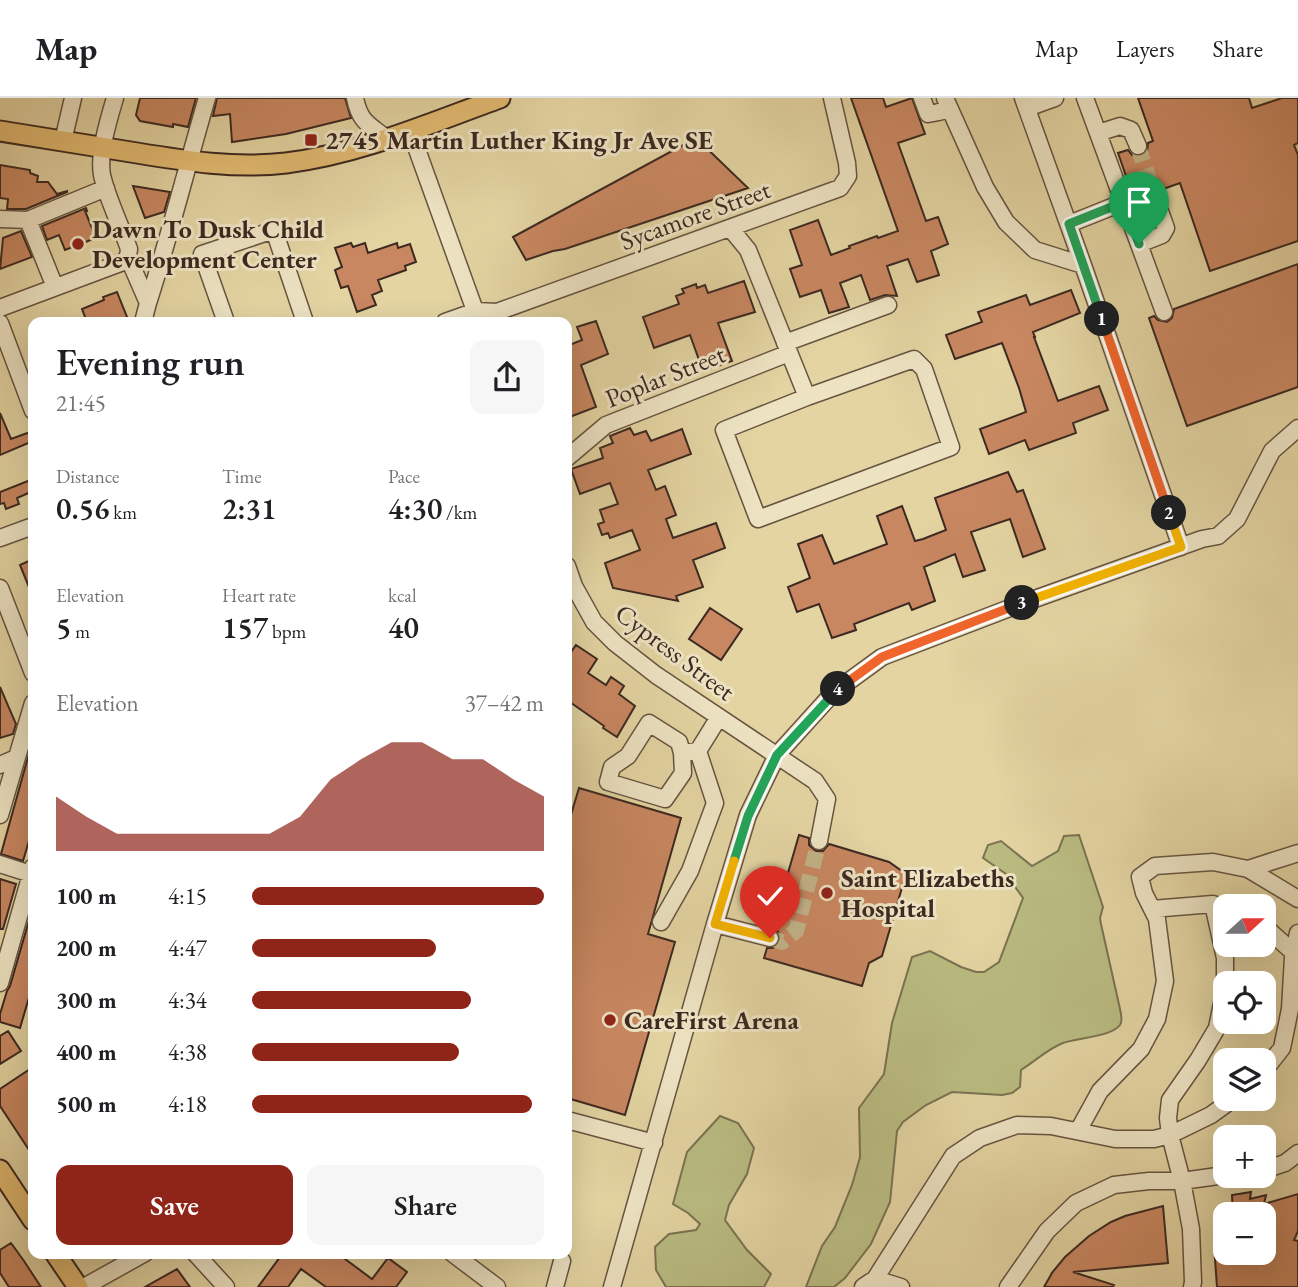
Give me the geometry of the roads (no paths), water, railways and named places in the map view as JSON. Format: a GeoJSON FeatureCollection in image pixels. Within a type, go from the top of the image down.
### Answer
{"type":"FeatureCollection","features":[{"type":"Feature","properties":{"kind":"main road"},"geometry":{"type":"LineString","coordinates":[[0,131],[188,161],[235,165],[285,163],[334,154],[500,98]]}},
{"type":"Feature","properties":{"kind":"main road"},"geometry":{"type":"LineString","coordinates":[[0,1170],[28,1212]]}},
{"type":"Feature","properties":{"kind":"main road"},"geometry":{"type":"LineString","coordinates":[[59,1259],[78,1287]]}},
{"type":"Feature","properties":{"kind":"street"},"geometry":{"type":"LineString","coordinates":[[63,141],[73,98]]}},
{"type":"Feature","properties":{"kind":"street"},"geometry":{"type":"LineString","coordinates":[[115,98],[103,148],[102,170],[106,188],[146,297]]}},
{"type":"Feature","properties":{"kind":"street"},"geometry":{"type":"LineString","coordinates":[[146,297],[182,191],[207,98]]}},
{"type":"Feature","properties":{"kind":"street"},"geometry":{"type":"LineString","coordinates":[[355,98],[362,119],[386,138]]}},
{"type":"Feature","properties":{"kind":"street","name":"Sycamore Street"},"geometry":{"type":"LineString","coordinates":[[477,317],[836,190],[848,176],[832,98]]}},
{"type":"Feature","properties":{"kind":"street"},"geometry":{"type":"LineString","coordinates":[[922,98],[928,114],[947,103],[985,187],[1006,222],[1035,250],[1083,265]]}},
{"type":"Feature","properties":{"kind":"street"},"geometry":{"type":"LineString","coordinates":[[1055,98],[1025,103],[1181,547]]}},
{"type":"Feature","properties":{"kind":"street"},"geometry":{"type":"LineString","coordinates":[[1085,98],[1164,312]]}},
{"type":"Feature","properties":{"kind":"street"},"geometry":{"type":"LineString","coordinates":[[1098,133],[1120,126],[1131,130],[1138,146]]}},
{"type":"Feature","properties":{"kind":"street"},"geometry":{"type":"LineString","coordinates":[[410,130],[477,317]]}},
{"type":"Feature","properties":{"kind":"street"},"geometry":{"type":"LineString","coordinates":[[0,219],[28,220],[106,188]]}},
{"type":"Feature","properties":{"kind":"street"},"geometry":{"type":"LineString","coordinates":[[1139,244],[1162,235],[1166,228],[1153,192]]}},
{"type":"Feature","properties":{"kind":"street"},"geometry":{"type":"LineString","coordinates":[[1069,224],[1124,202]]}},
{"type":"Feature","properties":{"kind":"street"},"geometry":{"type":"LineString","coordinates":[[28,220],[55,288]]}},
{"type":"Feature","properties":{"kind":"street"},"geometry":{"type":"LineString","coordinates":[[730,228],[748,250],[807,397]]}},
{"type":"Feature","properties":{"kind":"street"},"geometry":{"type":"LineString","coordinates":[[144,317],[150,269],[159,229]]}},
{"type":"Feature","properties":{"kind":"street"},"geometry":{"type":"LineString","coordinates":[[224,317],[202,254],[274,230],[303,317]]}},
{"type":"Feature","properties":{"kind":"street"},"geometry":{"type":"LineString","coordinates":[[0,308],[123,262],[129,253]]}},
{"type":"Feature","properties":{"kind":"street","name":"Poplar Street"},"geometry":{"type":"LineString","coordinates":[[572,454],[606,425],[888,305]]}},
{"type":"Feature","properties":{"kind":"street"},"geometry":{"type":"LineString","coordinates":[[0,323],[28,398]]}},
{"type":"Feature","properties":{"kind":"street"},"geometry":{"type":"LineString","coordinates":[[914,359],[924,369],[951,447],[758,519],[724,429],[807,397],[914,359]]}},
{"type":"Feature","properties":{"kind":"street"},"geometry":{"type":"LineString","coordinates":[[612,1287],[748,816],[777,755],[834,692],[882,657],[1015,606],[1202,539],[1218,536],[1237,519],[1272,452],[1298,428]]}},
{"type":"Feature","properties":{"kind":"street"},"geometry":{"type":"LineString","coordinates":[[0,538],[28,528]]}},
{"type":"Feature","properties":{"kind":"street","name":"Cypress Street"},"geometry":{"type":"LineString","coordinates":[[572,580],[594,622],[615,643],[656,675],[815,781],[827,799],[819,841]]}},
{"type":"Feature","properties":{"kind":"street"},"geometry":{"type":"LineString","coordinates":[[0,588],[28,660]]}},
{"type":"Feature","properties":{"kind":"street"},"geometry":{"type":"LineString","coordinates":[[661,922],[691,871],[715,803],[690,752],[649,723],[628,756],[612,766],[608,782],[665,799],[682,772],[690,752],[719,717]]}},
{"type":"Feature","properties":{"kind":"street"},"geometry":{"type":"LineString","coordinates":[[0,815],[28,719]]}},
{"type":"Feature","properties":{"kind":"street"},"geometry":{"type":"LineString","coordinates":[[0,765],[16,758]]}},
{"type":"Feature","properties":{"kind":"street"},"geometry":{"type":"LineString","coordinates":[[1248,869],[1298,853]]}},
{"type":"Feature","properties":{"kind":"street"},"geometry":{"type":"LineString","coordinates":[[1079,1131],[1100,1091],[1141,1049],[1157,1019],[1166,981],[1157,919],[1144,894],[1140,877],[1155,866],[1213,862],[1248,869],[1298,899]]}},
{"type":"Feature","properties":{"kind":"street"},"geometry":{"type":"LineString","coordinates":[[0,864],[28,870]]}},
{"type":"Feature","properties":{"kind":"street"},"geometry":{"type":"LineString","coordinates":[[0,983],[28,885]]}},
{"type":"Feature","properties":{"kind":"street"},"geometry":{"type":"LineString","coordinates":[[1152,909],[1213,906]]}},
{"type":"Feature","properties":{"kind":"street"},"geometry":{"type":"LineString","coordinates":[[715,924],[770,938]]}},
{"type":"Feature","properties":{"kind":"street"},"geometry":{"type":"LineString","coordinates":[[1276,1056],[1282,1048],[1294,1010],[1294,953],[1298,933]]}},
{"type":"Feature","properties":{"kind":"street"},"geometry":{"type":"LineString","coordinates":[[1276,937],[1294,953]]}},
{"type":"Feature","properties":{"kind":"street"},"geometry":{"type":"LineString","coordinates":[[1192,1287],[1191,1229],[1168,1118],[1170,1100],[1213,1034]]}},
{"type":"Feature","properties":{"kind":"street"},"geometry":{"type":"LineString","coordinates":[[901,1287],[869,1283],[953,1156],[980,1138],[1017,1125],[1051,1126],[1115,1139],[1154,1139],[1170,1135],[1216,1111]]}},
{"type":"Feature","properties":{"kind":"street"},"geometry":{"type":"LineString","coordinates":[[572,1121],[654,1143]]}},
{"type":"Feature","properties":{"kind":"street"},"geometry":{"type":"LineString","coordinates":[[1276,1166],[1298,1153]]}},
{"type":"Feature","properties":{"kind":"street"},"geometry":{"type":"LineString","coordinates":[[1007,1287],[1047,1231],[1076,1203],[1114,1185],[1213,1177]]}},
{"type":"Feature","properties":{"kind":"street"},"geometry":{"type":"LineString","coordinates":[[85,1287],[134,1259]]}},
{"type":"Feature","properties":{"kind":"street"},"geometry":{"type":"LineString","coordinates":[[200,1259],[226,1287]]}},
{"type":"Feature","properties":{"kind":"street"},"geometry":{"type":"LineString","coordinates":[[460,1259],[497,1287]]}},
{"type":"Feature","properties":{"kind":"street"},"geometry":{"type":"LineString","coordinates":[[555,1287],[562,1261]]}},
{"type":"Feature","properties":{"kind":"tunnel"},"geometry":{"type":"LineString","coordinates":[[1138,146],[1153,192]]}},
{"type":"Feature","properties":{"kind":"tunnel"},"geometry":{"type":"LineString","coordinates":[[770,938],[782,942],[796,931],[819,841]]}},
{"type":"Feature","properties":{"kind":"place","name":"2745 Martin Luther King Jr Ave SE"},"geometry":{"type":"Point","coordinates":[311,140]}},
{"type":"Feature","properties":{"kind":"place","name":"Dawn To Dusk Child Development Center"},"geometry":{"type":"Point","coordinates":[78,244]}},
{"type":"Feature","properties":{"kind":"place","name":"Saint Elizabeths Hospital"},"geometry":{"type":"Point","coordinates":[827,893]}},
{"type":"Feature","properties":{"kind":"place","name":"CareFirst Arena"},"geometry":{"type":"Point","coordinates":[610,1020]}}]}
